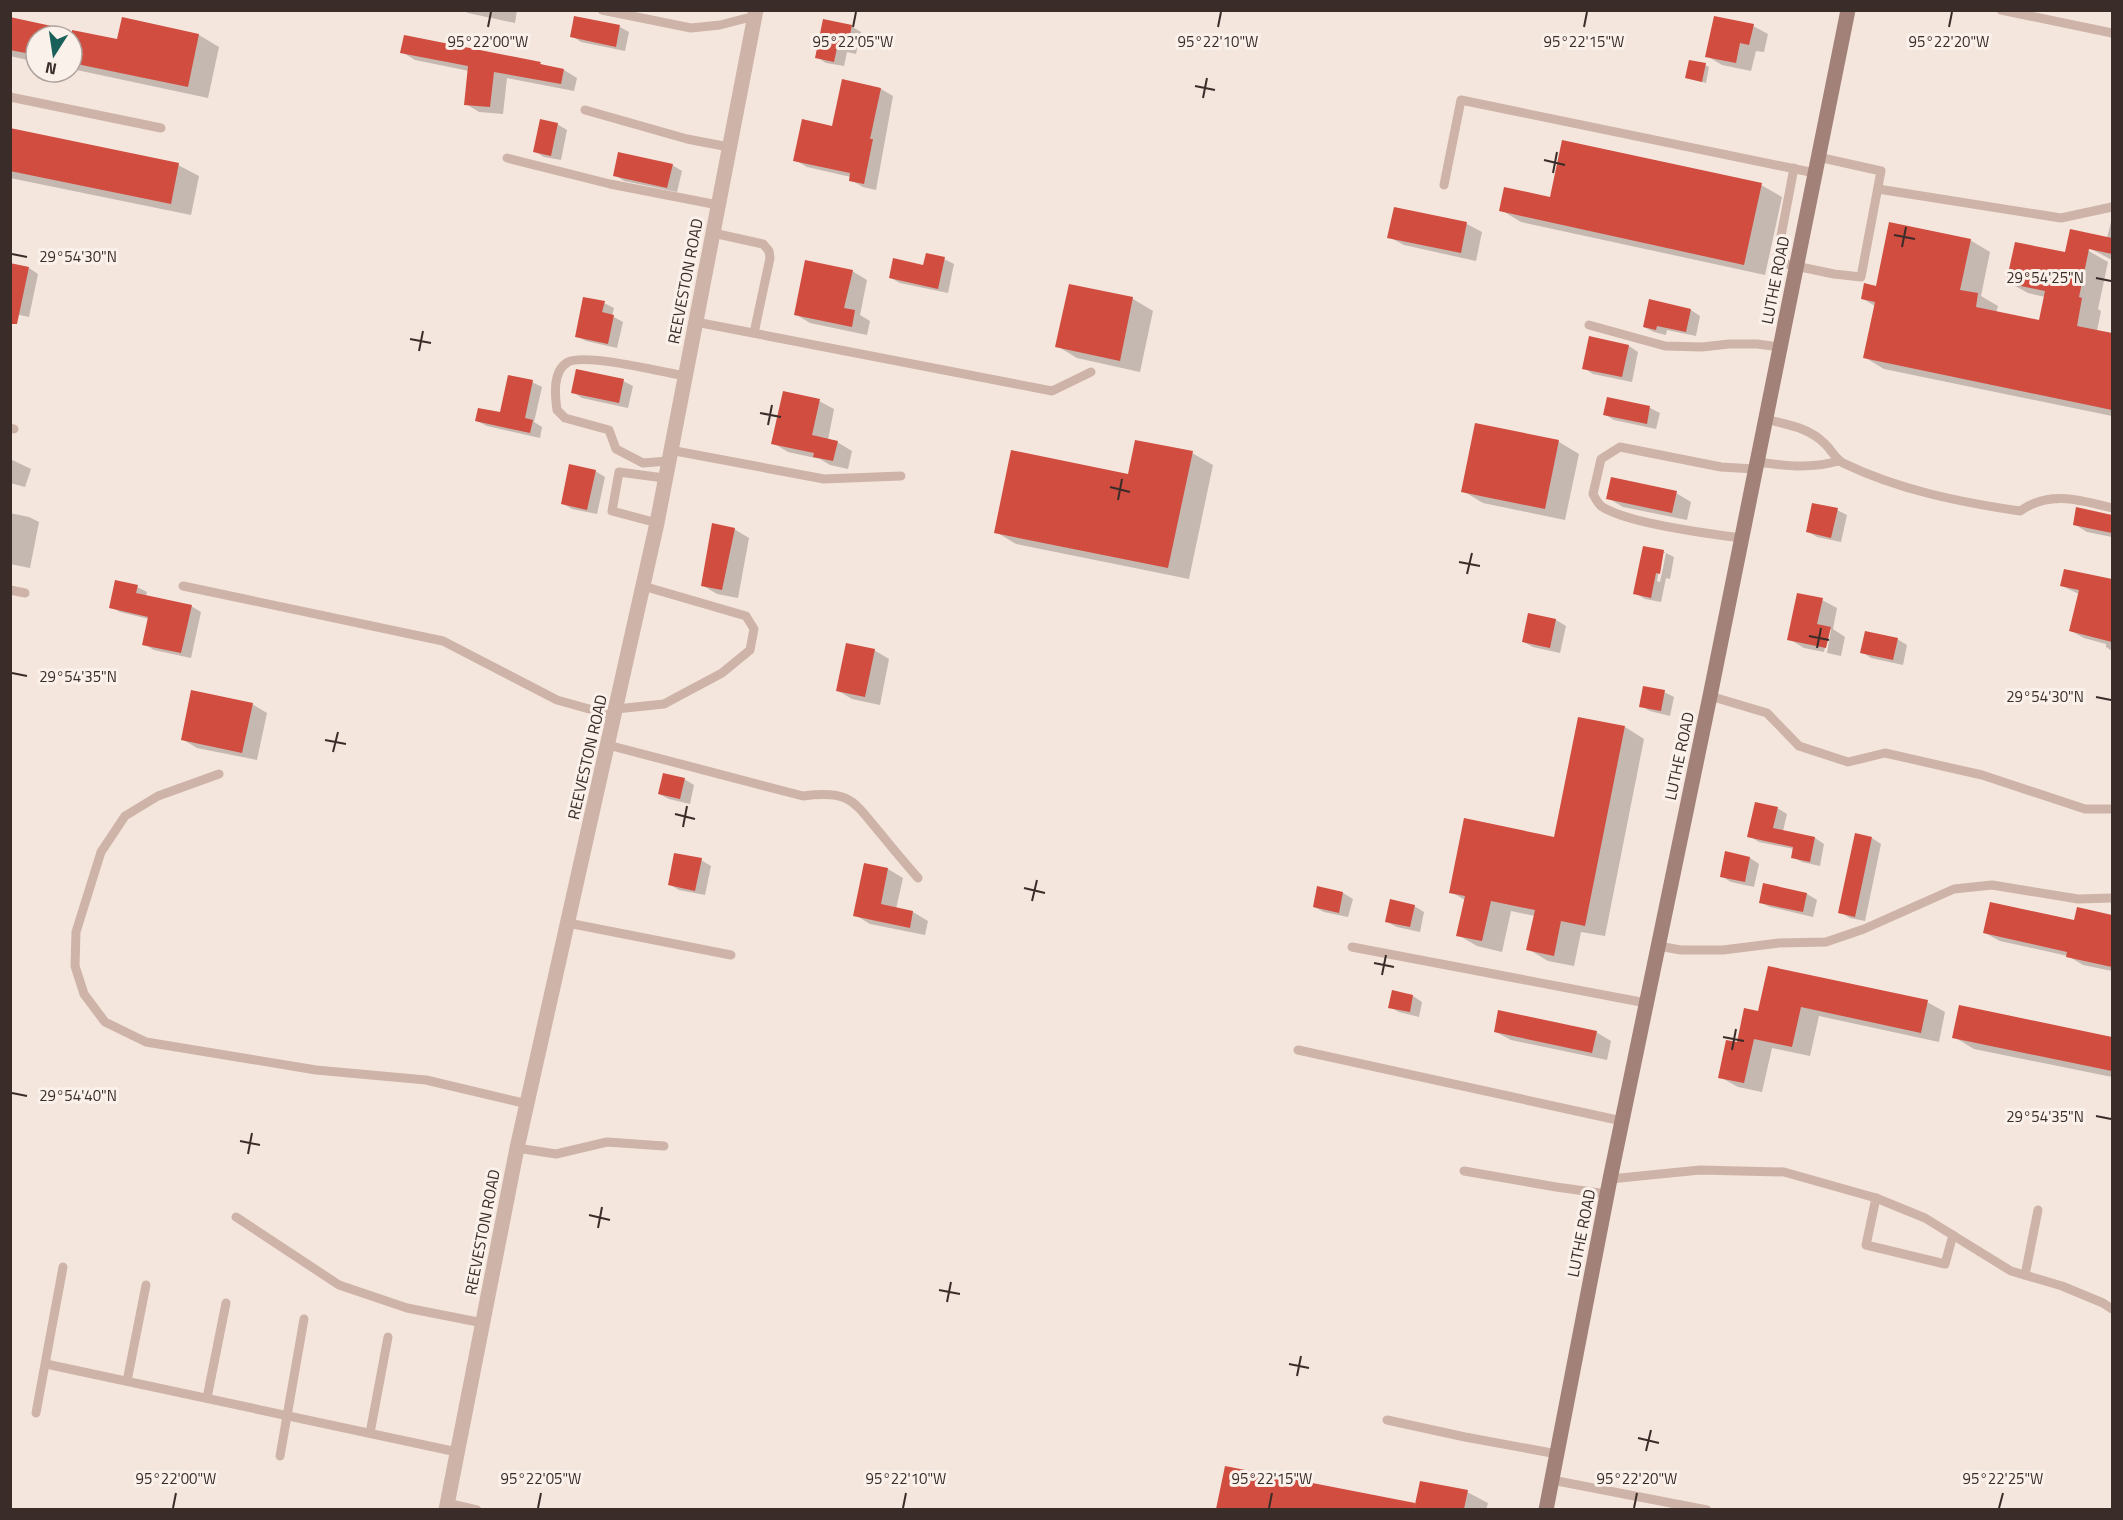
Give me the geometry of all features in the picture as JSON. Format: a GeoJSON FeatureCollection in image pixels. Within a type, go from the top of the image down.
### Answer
{"type":"FeatureCollection","features":[{"type":"Feature","properties":{"kind":"street","name":"LUTHE ROAD"},"geometry":{"type":"LineString","coordinates":[[1546,1509],[1608,1186],[1710,696],[1848,10]]}},
{"type":"Feature","properties":{"kind":"street","name":"REEVESTON ROAD"},"geometry":{"type":"LineString","coordinates":[[446,1506],[526,1104],[657,523],[755,13]]}},
{"type":"Feature","properties":{"kind":"lane"},"geometry":{"type":"LineString","coordinates":[[602,10],[691,28],[720,25],[755,13]]}},
{"type":"Feature","properties":{"kind":"lane"},"geometry":{"type":"LineString","coordinates":[[2001,10],[2112,33]]}},
{"type":"Feature","properties":{"kind":"lane"},"geometry":{"type":"LineString","coordinates":[[10,97],[161,128]]}},
{"type":"Feature","properties":{"kind":"lane"},"geometry":{"type":"LineString","coordinates":[[1444,185],[1461,100],[1815,173]]}},
{"type":"Feature","properties":{"kind":"lane"},"geometry":{"type":"LineString","coordinates":[[585,110],[687,139],[729,147]]}},
{"type":"Feature","properties":{"kind":"lane"},"geometry":{"type":"LineString","coordinates":[[1794,168],[1776,262],[1861,277],[1881,171],[1818,157]]}},
{"type":"Feature","properties":{"kind":"lane"},"geometry":{"type":"LineString","coordinates":[[507,158],[610,184],[718,205]]}},
{"type":"Feature","properties":{"kind":"lane"},"geometry":{"type":"LineString","coordinates":[[1878,189],[2061,218],[2112,207]]}},
{"type":"Feature","properties":{"kind":"lane"},"geometry":{"type":"LineString","coordinates":[[713,233],[763,244],[769,250],[770,258],[754,333]]}},
{"type":"Feature","properties":{"kind":"lane"},"geometry":{"type":"LineString","coordinates":[[696,322],[1052,391],[1091,372]]}},
{"type":"Feature","properties":{"kind":"lane"},"geometry":{"type":"LineString","coordinates":[[1589,325],[1665,346],[1702,347],[1757,344],[1780,347]]}},
{"type":"Feature","properties":{"kind":"lane"},"geometry":{"type":"LineString","coordinates":[[685,376],[607,362],[583,360],[568,362],[560,371],[554,389],[556,410],[565,418],[609,430],[616,449],[643,463],[669,455],[824,479],[901,476]]}},
{"type":"Feature","properties":{"kind":"lane"},"geometry":{"type":"LineString","coordinates":[[1766,419],[1809,430],[1826,444],[1839,461],[1892,483],[1942,497],[2020,511],[2033,501],[2068,498],[2112,508]]}},
{"type":"Feature","properties":{"kind":"lane"},"geometry":{"type":"LineString","coordinates":[[1742,538],[1625,516],[1600,505],[1593,494],[1601,459],[1620,447],[1721,467],[1799,468],[1821,466],[1839,461]]}},
{"type":"Feature","properties":{"kind":"lane"},"geometry":{"type":"LineString","coordinates":[[657,523],[612,511],[619,472],[664,478]]}},
{"type":"Feature","properties":{"kind":"lane"},"geometry":{"type":"LineString","coordinates":[[183,586],[443,641],[557,700],[615,713],[664,704],[722,673],[750,650],[754,629],[746,616],[643,586]]}},
{"type":"Feature","properties":{"kind":"lane"},"geometry":{"type":"LineString","coordinates":[[10,590],[25,593]]}},
{"type":"Feature","properties":{"kind":"lane"},"geometry":{"type":"LineString","coordinates":[[1710,696],[1767,713],[1799,746],[1848,762],[1885,753],[1982,775],[2085,809],[2112,809]]}},
{"type":"Feature","properties":{"kind":"lane"},"geometry":{"type":"LineString","coordinates":[[608,745],[803,796],[825,793],[846,798],[862,808],[918,878]]}},
{"type":"Feature","properties":{"kind":"lane"},"geometry":{"type":"LineString","coordinates":[[219,774],[158,796],[125,816],[101,852],[76,932],[75,966],[84,994],[105,1022],[147,1042],[316,1070],[426,1080],[526,1104]]}},
{"type":"Feature","properties":{"kind":"lane"},"geometry":{"type":"LineString","coordinates":[[1658,946],[1681,950],[1723,950],[1826,942],[1864,929],[1954,889],[1992,885],[2078,899],[2112,898]]}},
{"type":"Feature","properties":{"kind":"lane"},"geometry":{"type":"LineString","coordinates":[[568,923],[731,955]]}},
{"type":"Feature","properties":{"kind":"lane"},"geometry":{"type":"LineString","coordinates":[[1352,947],[1646,1003]]}},
{"type":"Feature","properties":{"kind":"lane"},"geometry":{"type":"LineString","coordinates":[[1298,1050],[1622,1120]]}},
{"type":"Feature","properties":{"kind":"lane"},"geometry":{"type":"LineString","coordinates":[[517,1148],[556,1154],[608,1142],[664,1146]]}},
{"type":"Feature","properties":{"kind":"lane"},"geometry":{"type":"LineString","coordinates":[[1464,1172],[1556,1187],[1608,1186],[1700,1170],[1784,1172],[1876,1198],[1925,1218],[2011,1271],[2062,1286],[2112,1309]]}},
{"type":"Feature","properties":{"kind":"lane"},"geometry":{"type":"LineString","coordinates":[[1876,1198],[1866,1245],[1945,1263],[1953,1235]]}},
{"type":"Feature","properties":{"kind":"lane"},"geometry":{"type":"LineString","coordinates":[[2025,1275],[2038,1209]]}},
{"type":"Feature","properties":{"kind":"lane"},"geometry":{"type":"LineString","coordinates":[[236,1217],[339,1284],[407,1308],[483,1323]]}},
{"type":"Feature","properties":{"kind":"lane"},"geometry":{"type":"LineString","coordinates":[[36,1413],[63,1267]]}},
{"type":"Feature","properties":{"kind":"lane"},"geometry":{"type":"LineString","coordinates":[[126,1382],[146,1284]]}},
{"type":"Feature","properties":{"kind":"lane"},"geometry":{"type":"LineString","coordinates":[[207,1398],[226,1303]]}},
{"type":"Feature","properties":{"kind":"lane"},"geometry":{"type":"LineString","coordinates":[[280,1456],[304,1319]]}},
{"type":"Feature","properties":{"kind":"lane"},"geometry":{"type":"LineString","coordinates":[[370,1433],[388,1337]]}},
{"type":"Feature","properties":{"kind":"lane"},"geometry":{"type":"LineString","coordinates":[[46,1364],[458,1452]]}},
{"type":"Feature","properties":{"kind":"lane"},"geometry":{"type":"LineString","coordinates":[[1387,1420],[1557,1454]]}},
{"type":"Feature","properties":{"kind":"lane"},"geometry":{"type":"LineString","coordinates":[[1552,1480],[1707,1509]]}},
{"type":"Feature","properties":{"kind":"lane"},"geometry":{"type":"LineString","coordinates":[[446,1506],[477,1509]]}},
{"type":"Feature","properties":{"kind":"building"},"geometry":{"type":"Polygon","coordinates":[[[574,16],[620,25],[616,47],[570,37],[574,16]]]}},
{"type":"Feature","properties":{"kind":"building"},"geometry":{"type":"Polygon","coordinates":[[[1714,16],[1754,24],[1749,45],[1740,43],[1736,63],[1705,57],[1714,16]]]}},
{"type":"Feature","properties":{"kind":"building"},"geometry":{"type":"Polygon","coordinates":[[[10,17],[42,24],[24,24],[24,53],[10,50],[10,17]]]}},
{"type":"Feature","properties":{"kind":"building"},"geometry":{"type":"Polygon","coordinates":[[[122,17],[199,34],[188,87],[84,65],[84,32],[117,39],[122,17]]]}},
{"type":"Feature","properties":{"kind":"building"},"geometry":{"type":"Polygon","coordinates":[[[823,19],[852,25],[847,50],[837,48],[834,62],[815,58],[823,19]]]}},
{"type":"Feature","properties":{"kind":"building"},"geometry":{"type":"Polygon","coordinates":[[[404,35],[541,62],[540,64],[564,69],[561,84],[494,72],[490,107],[464,105],[468,66],[400,53],[404,35]]]}},
{"type":"Feature","properties":{"kind":"building"},"geometry":{"type":"Polygon","coordinates":[[[1689,60],[1706,63],[1702,82],[1685,78],[1689,60]]]}},
{"type":"Feature","properties":{"kind":"building"},"geometry":{"type":"Polygon","coordinates":[[[842,79],[881,88],[870,139],[873,139],[864,184],[849,181],[850,173],[793,161],[802,119],[832,126],[842,79]]]}},
{"type":"Feature","properties":{"kind":"building"},"geometry":{"type":"Polygon","coordinates":[[[540,119],[558,123],[551,156],[533,152],[540,119]]]}},
{"type":"Feature","properties":{"kind":"building"},"geometry":{"type":"Polygon","coordinates":[[[10,128],[179,163],[171,204],[10,171],[10,128]]]}},
{"type":"Feature","properties":{"kind":"building"},"geometry":{"type":"Polygon","coordinates":[[[1562,140],[1762,183],[1744,265],[1499,211],[1504,187],[1550,197],[1562,140]]]}},
{"type":"Feature","properties":{"kind":"building"},"geometry":{"type":"Polygon","coordinates":[[[618,152],[673,164],[667,188],[613,176],[618,152]]]}},
{"type":"Feature","properties":{"kind":"building"},"geometry":{"type":"Polygon","coordinates":[[[1394,207],[1467,222],[1461,253],[1387,238],[1394,207]]]}},
{"type":"Feature","properties":{"kind":"building"},"geometry":{"type":"Polygon","coordinates":[[[1889,222],[1971,239],[1960,290],[1978,293],[1976,307],[2039,320],[2045,291],[2006,283],[2015,242],[2065,252],[2070,229],[2112,238],[2112,254],[2089,249],[2079,297],[2082,298],[2077,326],[2112,333],[2112,410],[1863,358],[1875,302],[1861,299],[1864,283],[1876,286],[1889,222]]]}},
{"type":"Feature","properties":{"kind":"building"},"geometry":{"type":"Polygon","coordinates":[[[926,253],[945,257],[938,289],[889,278],[893,258],[923,265],[926,253]]]}},
{"type":"Feature","properties":{"kind":"building"},"geometry":{"type":"Polygon","coordinates":[[[805,260],[853,270],[844,308],[855,310],[852,327],[794,315],[805,260]]]}},
{"type":"Feature","properties":{"kind":"building"},"geometry":{"type":"Polygon","coordinates":[[[10,263],[29,267],[17,324],[10,324],[10,263]]]}},
{"type":"Feature","properties":{"kind":"building"},"geometry":{"type":"Polygon","coordinates":[[[1069,284],[1133,297],[1120,361],[1055,347],[1069,284]]]}},
{"type":"Feature","properties":{"kind":"building"},"geometry":{"type":"Polygon","coordinates":[[[583,297],[605,301],[602,312],[614,315],[608,344],[575,337],[583,297]]]}},
{"type":"Feature","properties":{"kind":"building"},"geometry":{"type":"Polygon","coordinates":[[[1649,299],[1691,309],[1686,332],[1657,326],[1656,330],[1643,327],[1649,299]]]}},
{"type":"Feature","properties":{"kind":"building"},"geometry":{"type":"Polygon","coordinates":[[[1589,336],[1629,345],[1622,377],[1582,369],[1589,336]]]}},
{"type":"Feature","properties":{"kind":"building"},"geometry":{"type":"Polygon","coordinates":[[[576,369],[624,379],[619,403],[571,393],[576,369]]]}},
{"type":"Feature","properties":{"kind":"building"},"geometry":{"type":"Polygon","coordinates":[[[508,375],[533,380],[525,418],[533,420],[530,433],[475,421],[478,408],[500,412],[508,375]]]}},
{"type":"Feature","properties":{"kind":"building"},"geometry":{"type":"Polygon","coordinates":[[[783,391],[820,399],[812,435],[838,441],[833,461],[813,457],[814,453],[771,444],[783,391]]]}},
{"type":"Feature","properties":{"kind":"building"},"geometry":{"type":"Polygon","coordinates":[[[1607,397],[1650,406],[1647,424],[1603,415],[1607,397]]]}},
{"type":"Feature","properties":{"kind":"building"},"geometry":{"type":"Polygon","coordinates":[[[1475,423],[1559,440],[1545,509],[1461,492],[1475,423]]]}},
{"type":"Feature","properties":{"kind":"building"},"geometry":{"type":"Polygon","coordinates":[[[1135,440],[1193,451],[1168,568],[994,533],[1011,450],[1128,474],[1135,440]]]}},
{"type":"Feature","properties":{"kind":"building"},"geometry":{"type":"Polygon","coordinates":[[[569,464],[596,470],[587,510],[561,504],[569,464]]]}},
{"type":"Feature","properties":{"kind":"building"},"geometry":{"type":"Polygon","coordinates":[[[1611,477],[1677,491],[1672,513],[1606,499],[1611,477]]]}},
{"type":"Feature","properties":{"kind":"building"},"geometry":{"type":"Polygon","coordinates":[[[1812,503],[1838,508],[1831,538],[1806,532],[1812,503]]]}},
{"type":"Feature","properties":{"kind":"building"},"geometry":{"type":"Polygon","coordinates":[[[2076,507],[2112,515],[2112,533],[2073,525],[2076,507]]]}},
{"type":"Feature","properties":{"kind":"building"},"geometry":{"type":"Polygon","coordinates":[[[712,523],[735,528],[722,590],[701,586],[712,523]]]}},
{"type":"Feature","properties":{"kind":"building"},"geometry":{"type":"Polygon","coordinates":[[[1643,546],[1664,550],[1660,574],[1656,573],[1651,598],[1633,594],[1643,546]]]}},
{"type":"Feature","properties":{"kind":"building"},"geometry":{"type":"Polygon","coordinates":[[[2064,569],[2112,579],[2112,642],[2069,631],[2079,590],[2060,586],[2064,569]]]}},
{"type":"Feature","properties":{"kind":"building"},"geometry":{"type":"Polygon","coordinates":[[[115,580],[138,585],[136,593],[192,605],[181,653],[142,645],[148,617],[109,608],[115,580]]]}},
{"type":"Feature","properties":{"kind":"building"},"geometry":{"type":"Polygon","coordinates":[[[1797,593],[1823,598],[1817,624],[1831,627],[1826,648],[1787,640],[1797,593]]]}},
{"type":"Feature","properties":{"kind":"building"},"geometry":{"type":"Polygon","coordinates":[[[1528,613],[1556,619],[1550,648],[1522,642],[1528,613]]]}},
{"type":"Feature","properties":{"kind":"building"},"geometry":{"type":"Polygon","coordinates":[[[1865,631],[1898,638],[1893,660],[1860,653],[1865,631]]]}},
{"type":"Feature","properties":{"kind":"building"},"geometry":{"type":"Polygon","coordinates":[[[846,643],[875,649],[865,697],[836,691],[846,643]]]}},
{"type":"Feature","properties":{"kind":"building"},"geometry":{"type":"Polygon","coordinates":[[[1643,686],[1665,690],[1661,711],[1639,707],[1643,686]]]}},
{"type":"Feature","properties":{"kind":"building"},"geometry":{"type":"Polygon","coordinates":[[[191,690],[253,703],[242,753],[181,740],[191,690]]]}},
{"type":"Feature","properties":{"kind":"building"},"geometry":{"type":"Polygon","coordinates":[[[1578,717],[1625,726],[1585,926],[1561,921],[1554,956],[1526,950],[1535,910],[1491,901],[1482,941],[1456,936],[1465,896],[1449,893],[1464,818],[1554,837],[1578,717]]]}},
{"type":"Feature","properties":{"kind":"building"},"geometry":{"type":"Polygon","coordinates":[[[663,773],[685,778],[680,799],[658,794],[663,773]]]}},
{"type":"Feature","properties":{"kind":"building"},"geometry":{"type":"Polygon","coordinates":[[[1755,802],[1778,807],[1773,828],[1815,837],[1810,862],[1791,858],[1793,847],[1747,837],[1755,802]]]}},
{"type":"Feature","properties":{"kind":"building"},"geometry":{"type":"Polygon","coordinates":[[[1855,833],[1872,837],[1855,917],[1838,913],[1855,833]]]}},
{"type":"Feature","properties":{"kind":"building"},"geometry":{"type":"Polygon","coordinates":[[[1725,851],[1750,857],[1745,882],[1720,877],[1725,851]]]}},
{"type":"Feature","properties":{"kind":"building"},"geometry":{"type":"Polygon","coordinates":[[[674,853],[702,858],[695,891],[668,885],[674,853]]]}},
{"type":"Feature","properties":{"kind":"building"},"geometry":{"type":"Polygon","coordinates":[[[864,863],[888,868],[881,904],[913,911],[910,928],[853,916],[864,863]]]}},
{"type":"Feature","properties":{"kind":"building"},"geometry":{"type":"Polygon","coordinates":[[[1763,883],[1807,893],[1803,912],[1759,903],[1763,883]]]}},
{"type":"Feature","properties":{"kind":"building"},"geometry":{"type":"Polygon","coordinates":[[[1317,886],[1343,892],[1339,913],[1313,907],[1317,886]]]}},
{"type":"Feature","properties":{"kind":"building"},"geometry":{"type":"Polygon","coordinates":[[[1390,899],[1415,905],[1410,927],[1385,922],[1390,899]]]}},
{"type":"Feature","properties":{"kind":"building"},"geometry":{"type":"Polygon","coordinates":[[[1990,902],[2074,920],[2077,907],[2112,915],[2112,967],[2066,957],[2067,952],[1983,933],[1990,902]]]}},
{"type":"Feature","properties":{"kind":"building"},"geometry":{"type":"Polygon","coordinates":[[[1768,966],[1928,1000],[1921,1033],[1801,1007],[1792,1047],[1754,1039],[1744,1083],[1718,1078],[1726,1040],[1737,1042],[1744,1008],[1758,1011],[1768,966]]]}},
{"type":"Feature","properties":{"kind":"building"},"geometry":{"type":"Polygon","coordinates":[[[1392,990],[1413,995],[1410,1012],[1388,1008],[1392,990]]]}},
{"type":"Feature","properties":{"kind":"building"},"geometry":{"type":"Polygon","coordinates":[[[1959,1005],[2112,1037],[2112,1071],[1952,1038],[1959,1005]]]}},
{"type":"Feature","properties":{"kind":"building"},"geometry":{"type":"Polygon","coordinates":[[[1498,1010],[1597,1031],[1592,1053],[1494,1032],[1498,1010]]]}},
{"type":"Feature","properties":{"kind":"building"},"geometry":{"type":"Polygon","coordinates":[[[1225,1466],[1415,1503],[1414,1509],[1216,1509],[1225,1466]]]}},
{"type":"Feature","properties":{"kind":"building"},"geometry":{"type":"Polygon","coordinates":[[[1420,1481],[1468,1490],[1464,1509],[1414,1509],[1420,1481]]]}}]}
